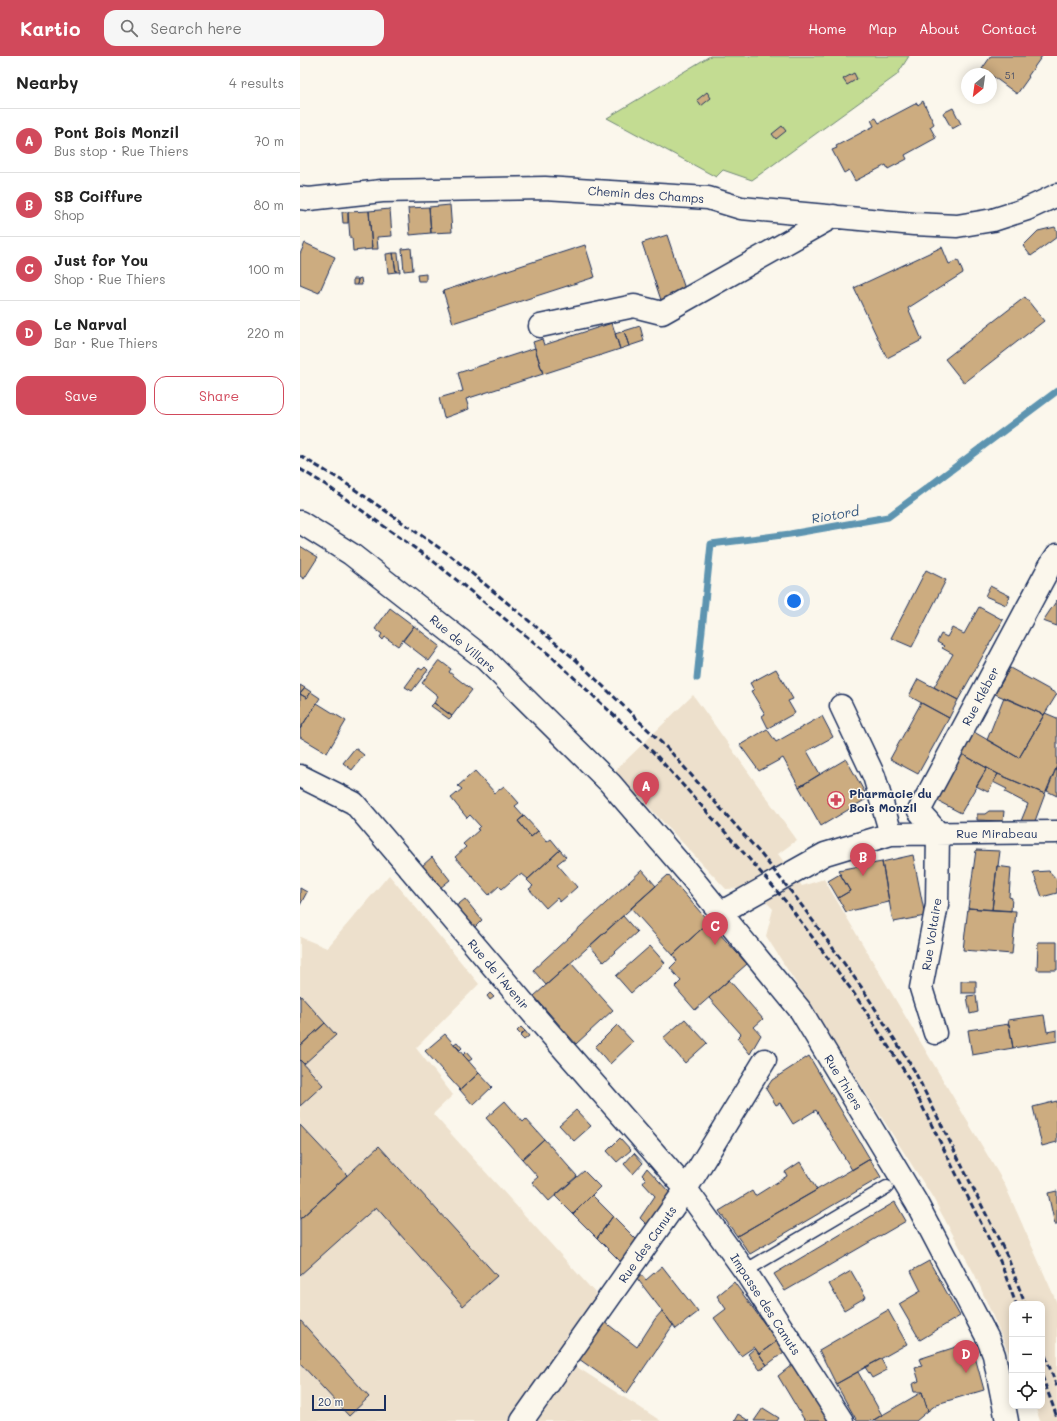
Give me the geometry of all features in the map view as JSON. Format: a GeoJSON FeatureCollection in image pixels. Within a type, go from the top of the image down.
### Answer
{"type":"FeatureCollection","features":[{"type":"Feature","properties":{"kind":"street","name":"Chemin des Champs"},"geometry":{"type":"LineString","coordinates":[[300,198],[309,199],[382,191],[545,188],[708,198],[741,208],[914,224],[956,226],[993,220],[1027,209],[1057,195]]}},
{"type":"Feature","properties":{"kind":"street"},"geometry":{"type":"LineString","coordinates":[[540,326],[634,306],[662,313],[834,216]]}},
{"type":"Feature","properties":{"kind":"street","name":"Rue de Villars"},"geometry":{"type":"LineString","coordinates":[[300,522],[351,554],[485,659],[610,783]]}},
{"type":"Feature","properties":{"kind":"street","name":"Rue Kléber"},"geometry":{"type":"LineString","coordinates":[[938,833],[919,811],[1047,571],[1057,555]]}},
{"type":"Feature","properties":{"kind":"street"},"geometry":{"type":"LineString","coordinates":[[841,706],[874,776],[891,834]]}},
{"type":"Feature","properties":{"kind":"street","name":"Rue de l'Avenir"},"geometry":{"type":"LineString","coordinates":[[300,776],[354,803],[540,1022],[686,1189]]}},
{"type":"Feature","properties":{"kind":"street","name":"Rue Thiers"},"geometry":{"type":"LineString","coordinates":[[610,783],[688,873],[801,1011],[916,1202],[987,1336],[994,1355],[1007,1421]]}},
{"type":"Feature","properties":{"kind":"street","name":"Rue Mirabeau"},"geometry":{"type":"LineString","coordinates":[[720,913],[825,854],[891,834],[1057,832]]}},
{"type":"Feature","properties":{"kind":"street","name":"Rue Voltaire"},"geometry":{"type":"LineString","coordinates":[[935,1032],[921,988],[938,905],[938,833]]}},
{"type":"Feature","properties":{"kind":"street","name":"Rue des Canuts"},"geometry":{"type":"LineString","coordinates":[[522,1421],[686,1189],[764,1060]]}},
{"type":"Feature","properties":{"kind":"street","name":"Impasse des Canuts"},"geometry":{"type":"LineString","coordinates":[[686,1189],[745,1271],[842,1421]]}},
{"type":"Feature","properties":{"kind":"lane"},"geometry":{"type":"LineString","coordinates":[[745,1271],[887,1187]]}},
{"type":"Feature","properties":{"kind":"shaded area"},"geometry":{"type":"Polygon","coordinates":[[[693,695],[797,840],[778,854],[802,886],[824,879],[1004,1183],[1057,1303],[1057,1421],[1040,1421],[1036,1409],[1045,1409],[1045,1301],[1009,1301],[1009,1352],[975,1275],[933,1198],[766,936],[773,909],[753,888],[726,889],[615,771],[693,695]]]}},
{"type":"Feature","properties":{"kind":"shaded area"},"geometry":{"type":"Polygon","coordinates":[[[389,875],[479,984],[416,1048],[453,1095],[433,1114],[597,1295],[555,1353],[661,1421],[300,1421],[300,937],[327,948],[389,875]]]}},
{"type":"Feature","properties":{"kind":"green space"},"geometry":{"type":"Polygon","coordinates":[[[710,56],[909,56],[897,75],[752,180],[723,170],[716,177],[607,118],[710,56]]]}},
{"type":"Feature","properties":{"kind":"building"},"geometry":{"type":"Polygon","coordinates":[[[991,56],[1042,56],[1017,94],[997,79],[997,68],[983,68],[991,56]]]}},
{"type":"Feature","properties":{"kind":"building"},"geometry":{"type":"Polygon","coordinates":[[[854,73],[857,79],[847,85],[843,79],[854,73]]]}},
{"type":"Feature","properties":{"kind":"building"},"geometry":{"type":"Polygon","coordinates":[[[707,92],[711,98],[701,106],[697,100],[707,92]]]}},
{"type":"Feature","properties":{"kind":"building"},"geometry":{"type":"Polygon","coordinates":[[[923,101],[934,124],[930,127],[936,138],[905,155],[907,159],[888,169],[886,165],[855,181],[849,170],[844,173],[832,150],[837,148],[836,146],[874,126],[871,120],[876,118],[879,123],[917,103],[918,105],[923,101]]]}},
{"type":"Feature","properties":{"kind":"building"},"geometry":{"type":"Polygon","coordinates":[[[953,108],[961,124],[952,129],[943,113],[953,108]]]}},
{"type":"Feature","properties":{"kind":"building"},"geometry":{"type":"Polygon","coordinates":[[[782,126],[786,131],[776,139],[772,134],[782,126]]]}},
{"type":"Feature","properties":{"kind":"building"},"geometry":{"type":"Polygon","coordinates":[[[450,205],[452,232],[431,233],[429,207],[450,205]]]}},
{"type":"Feature","properties":{"kind":"building"},"geometry":{"type":"Polygon","coordinates":[[[429,207],[431,233],[410,235],[408,208],[429,207]]]}},
{"type":"Feature","properties":{"kind":"building"},"geometry":{"type":"Polygon","coordinates":[[[390,209],[392,236],[377,237],[378,249],[372,249],[369,211],[390,209]]]}},
{"type":"Feature","properties":{"kind":"building"},"geometry":{"type":"Polygon","coordinates":[[[369,211],[372,249],[353,251],[352,238],[350,238],[348,212],[369,211]]]}},
{"type":"Feature","properties":{"kind":"building"},"geometry":{"type":"Polygon","coordinates":[[[342,212],[348,212],[348,223],[343,223],[342,212]]]}},
{"type":"Feature","properties":{"kind":"building"},"geometry":{"type":"Polygon","coordinates":[[[1055,227],[1057,237],[1031,256],[1023,246],[1038,231],[1055,227]]]}},
{"type":"Feature","properties":{"kind":"building"},"geometry":{"type":"Polygon","coordinates":[[[667,235],[686,292],[661,300],[642,243],[667,235]]]}},
{"type":"Feature","properties":{"kind":"building"},"geometry":{"type":"Polygon","coordinates":[[[305,243],[335,257],[319,293],[300,285],[300,254],[305,243]]]}},
{"type":"Feature","properties":{"kind":"building"},"geometry":{"type":"Polygon","coordinates":[[[585,245],[595,277],[453,323],[443,291],[585,245]]]}},
{"type":"Feature","properties":{"kind":"building"},"geometry":{"type":"Polygon","coordinates":[[[942,247],[949,264],[958,260],[963,273],[908,308],[922,340],[887,358],[854,288],[942,247]]]}},
{"type":"Feature","properties":{"kind":"building"},"geometry":{"type":"Polygon","coordinates":[[[411,248],[413,270],[404,271],[402,249],[411,248]]]}},
{"type":"Feature","properties":{"kind":"building"},"geometry":{"type":"Polygon","coordinates":[[[393,253],[398,253],[400,272],[396,272],[393,253]]]}},
{"type":"Feature","properties":{"kind":"building"},"geometry":{"type":"Polygon","coordinates":[[[393,253],[396,272],[388,273],[386,254],[393,253]]]}},
{"type":"Feature","properties":{"kind":"building"},"geometry":{"type":"Polygon","coordinates":[[[426,274],[426,281],[418,281],[417,275],[426,274]]]}},
{"type":"Feature","properties":{"kind":"building"},"geometry":{"type":"Polygon","coordinates":[[[361,278],[362,285],[357,285],[358,279],[361,278]]]}},
{"type":"Feature","properties":{"kind":"building"},"geometry":{"type":"Polygon","coordinates":[[[353,279],[358,279],[357,285],[353,285],[353,279]]]}},
{"type":"Feature","properties":{"kind":"building"},"geometry":{"type":"Polygon","coordinates":[[[1025,297],[1044,321],[964,383],[945,359],[1025,297]]]}},
{"type":"Feature","properties":{"kind":"building"},"geometry":{"type":"Polygon","coordinates":[[[612,323],[620,349],[543,374],[533,342],[542,339],[544,345],[612,323]]]}},
{"type":"Feature","properties":{"kind":"building"},"geometry":{"type":"Polygon","coordinates":[[[640,326],[644,341],[629,346],[624,331],[640,326]]]}},
{"type":"Feature","properties":{"kind":"building"},"geometry":{"type":"Polygon","coordinates":[[[624,331],[629,346],[620,349],[615,334],[624,331]]]}},
{"type":"Feature","properties":{"kind":"building"},"geometry":{"type":"Polygon","coordinates":[[[535,348],[543,374],[466,399],[469,409],[444,418],[439,398],[463,391],[458,373],[535,348]]]}},
{"type":"Feature","properties":{"kind":"building"},"geometry":{"type":"Polygon","coordinates":[[[300,546],[318,557],[304,579],[300,576],[300,546]]]}},
{"type":"Feature","properties":{"kind":"building"},"geometry":{"type":"Polygon","coordinates":[[[926,570],[946,580],[912,647],[891,638],[926,570]]]}},
{"type":"Feature","properties":{"kind":"building"},"geometry":{"type":"Polygon","coordinates":[[[990,586],[1010,596],[1006,605],[985,596],[990,586]]]}},
{"type":"Feature","properties":{"kind":"building"},"geometry":{"type":"Polygon","coordinates":[[[1057,600],[1057,626],[1043,621],[1057,600]]]}},
{"type":"Feature","properties":{"kind":"building"},"geometry":{"type":"Polygon","coordinates":[[[979,607],[1003,620],[958,700],[934,687],[953,654],[942,648],[944,646],[937,642],[941,634],[947,637],[952,628],[964,634],[979,607]]]}},
{"type":"Feature","properties":{"kind":"building"},"geometry":{"type":"Polygon","coordinates":[[[390,608],[414,626],[398,646],[385,637],[383,640],[380,637],[382,634],[375,629],[390,608]]]}},
{"type":"Feature","properties":{"kind":"building"},"geometry":{"type":"Polygon","coordinates":[[[414,626],[440,646],[429,661],[403,641],[414,626]]]}},
{"type":"Feature","properties":{"kind":"building"},"geometry":{"type":"Polygon","coordinates":[[[439,660],[451,669],[449,672],[472,690],[452,716],[434,703],[438,696],[422,683],[439,660]]]}},
{"type":"Feature","properties":{"kind":"building"},"geometry":{"type":"Polygon","coordinates":[[[425,667],[428,670],[412,691],[405,687],[419,668],[422,670],[425,667]]]}},
{"type":"Feature","properties":{"kind":"building"},"geometry":{"type":"Polygon","coordinates":[[[1010,668],[1057,694],[1044,715],[995,694],[1010,668]]]}},
{"type":"Feature","properties":{"kind":"building"},"geometry":{"type":"Polygon","coordinates":[[[776,669],[793,699],[788,701],[795,713],[768,728],[762,716],[765,714],[751,691],[754,690],[750,683],[776,669]]]}},
{"type":"Feature","properties":{"kind":"building"},"geometry":{"type":"Polygon","coordinates":[[[918,679],[958,700],[949,718],[909,696],[918,679]]]}},
{"type":"Feature","properties":{"kind":"building"},"geometry":{"type":"Polygon","coordinates":[[[300,685],[305,688],[300,694],[300,685]]]}},
{"type":"Feature","properties":{"kind":"building"},"geometry":{"type":"Polygon","coordinates":[[[305,688],[311,692],[307,698],[300,694],[305,688]]]}},
{"type":"Feature","properties":{"kind":"building"},"geometry":{"type":"Polygon","coordinates":[[[311,692],[320,698],[300,729],[300,694],[307,698],[311,692]]]}},
{"type":"Feature","properties":{"kind":"building"},"geometry":{"type":"Polygon","coordinates":[[[1004,697],[1044,715],[1019,758],[987,740],[1004,697]]]}},
{"type":"Feature","properties":{"kind":"building"},"geometry":{"type":"Polygon","coordinates":[[[317,703],[346,721],[327,753],[300,737],[300,729],[317,703]]]}},
{"type":"Feature","properties":{"kind":"building"},"geometry":{"type":"Polygon","coordinates":[[[434,703],[452,716],[449,719],[431,706],[434,703]]]}},
{"type":"Feature","properties":{"kind":"building"},"geometry":{"type":"Polygon","coordinates":[[[921,703],[949,718],[918,774],[890,759],[921,703]]]}},
{"type":"Feature","properties":{"kind":"building"},"geometry":{"type":"Polygon","coordinates":[[[1045,713],[1057,718],[1057,766],[1045,794],[998,774],[962,754],[974,732],[1019,758],[1045,713]]]}},
{"type":"Feature","properties":{"kind":"building"},"geometry":{"type":"Polygon","coordinates":[[[822,716],[833,737],[807,751],[820,774],[799,787],[783,758],[759,771],[740,745],[767,729],[776,742],[822,716]]]}},
{"type":"Feature","properties":{"kind":"building"},"geometry":{"type":"Polygon","coordinates":[[[355,748],[364,755],[352,770],[343,763],[355,748]]]}},
{"type":"Feature","properties":{"kind":"building"},"geometry":{"type":"Polygon","coordinates":[[[962,754],[987,768],[961,813],[936,800],[962,754]]]}},
{"type":"Feature","properties":{"kind":"building"},"geometry":{"type":"Polygon","coordinates":[[[846,759],[868,798],[821,826],[799,787],[846,759]]]}},
{"type":"Feature","properties":{"kind":"building"},"geometry":{"type":"Polygon","coordinates":[[[1057,766],[1057,796],[1047,791],[1057,766]]]}},
{"type":"Feature","properties":{"kind":"building"},"geometry":{"type":"Polygon","coordinates":[[[987,768],[998,774],[988,792],[976,786],[987,768]]]}},
{"type":"Feature","properties":{"kind":"building"},"geometry":{"type":"Polygon","coordinates":[[[475,771],[495,793],[504,786],[519,803],[515,806],[524,816],[518,821],[531,837],[538,831],[547,842],[551,839],[560,850],[528,879],[522,874],[519,876],[518,875],[502,889],[499,886],[489,895],[455,857],[466,847],[463,844],[479,830],[477,829],[480,826],[470,815],[467,818],[451,798],[462,789],[458,786],[475,771]]]}},
{"type":"Feature","properties":{"kind":"building"},"geometry":{"type":"Polygon","coordinates":[[[998,774],[1045,794],[1035,821],[1021,821],[1028,804],[1005,792],[1007,789],[993,782],[998,774]]]}},
{"type":"Feature","properties":{"kind":"building"},"geometry":{"type":"Polygon","coordinates":[[[989,811],[1004,811],[1003,821],[977,820],[977,814],[985,814],[989,811]]]}},
{"type":"Feature","properties":{"kind":"building"},"geometry":{"type":"Polygon","coordinates":[[[524,816],[538,831],[531,837],[518,821],[524,816]]]}},
{"type":"Feature","properties":{"kind":"building"},"geometry":{"type":"Polygon","coordinates":[[[560,850],[566,857],[557,864],[577,887],[560,902],[557,898],[546,908],[529,889],[533,886],[527,880],[560,850]]]}},
{"type":"Feature","properties":{"kind":"building"},"geometry":{"type":"Polygon","coordinates":[[[976,850],[1000,851],[992,910],[968,908],[976,850]]]}},
{"type":"Feature","properties":{"kind":"building"},"geometry":{"type":"Polygon","coordinates":[[[913,855],[925,916],[894,922],[882,862],[913,855]]]}},
{"type":"Feature","properties":{"kind":"building"},"geometry":{"type":"Polygon","coordinates":[[[432,857],[450,880],[440,888],[422,866],[432,857]]]}},
{"type":"Feature","properties":{"kind":"building"},"geometry":{"type":"Polygon","coordinates":[[[882,862],[889,902],[846,912],[838,898],[850,891],[838,870],[882,862]]]}},
{"type":"Feature","properties":{"kind":"building"},"geometry":{"type":"Polygon","coordinates":[[[997,866],[1011,868],[1009,897],[1012,898],[1011,911],[992,910],[997,866]]]}},
{"type":"Feature","properties":{"kind":"building"},"geometry":{"type":"Polygon","coordinates":[[[642,870],[656,886],[546,985],[533,970],[642,870]]]}},
{"type":"Feature","properties":{"kind":"building"},"geometry":{"type":"Polygon","coordinates":[[[1049,871],[1057,880],[1057,893],[1042,897],[1033,872],[1049,871]]]}},
{"type":"Feature","properties":{"kind":"building"},"geometry":{"type":"Polygon","coordinates":[[[840,874],[850,891],[838,898],[828,881],[840,874]]]}},
{"type":"Feature","properties":{"kind":"building"},"geometry":{"type":"Polygon","coordinates":[[[668,875],[709,922],[673,955],[631,908],[668,875]]]}},
{"type":"Feature","properties":{"kind":"building"},"geometry":{"type":"Polygon","coordinates":[[[300,888],[307,892],[300,905],[300,888]]]}},
{"type":"Feature","properties":{"kind":"building"},"geometry":{"type":"Polygon","coordinates":[[[465,899],[482,920],[473,929],[455,907],[465,899]]]}},
{"type":"Feature","properties":{"kind":"building"},"geometry":{"type":"Polygon","coordinates":[[[968,908],[1016,911],[1012,954],[963,950],[968,908]]]}},
{"type":"Feature","properties":{"kind":"building"},"geometry":{"type":"Polygon","coordinates":[[[623,916],[637,932],[604,962],[590,946],[623,916]]]}},
{"type":"Feature","properties":{"kind":"building"},"geometry":{"type":"Polygon","coordinates":[[[709,922],[747,964],[695,1010],[675,987],[681,981],[670,968],[677,961],[673,955],[709,922]]]}},
{"type":"Feature","properties":{"kind":"building"},"geometry":{"type":"Polygon","coordinates":[[[1038,942],[1057,942],[1057,970],[1037,970],[1038,942]]]}},
{"type":"Feature","properties":{"kind":"building"},"geometry":{"type":"Polygon","coordinates":[[[650,946],[665,963],[631,993],[616,976],[650,946]]]}},
{"type":"Feature","properties":{"kind":"building"},"geometry":{"type":"Polygon","coordinates":[[[571,963],[613,1010],[576,1044],[534,996],[571,963]]]}},
{"type":"Feature","properties":{"kind":"building"},"geometry":{"type":"Polygon","coordinates":[[[729,980],[763,1019],[754,1027],[761,1035],[750,1054],[737,1038],[741,1034],[709,998],[729,980]]]}},
{"type":"Feature","properties":{"kind":"building"},"geometry":{"type":"Polygon","coordinates":[[[961,981],[976,981],[976,993],[961,993],[961,981]]]}},
{"type":"Feature","properties":{"kind":"building"},"geometry":{"type":"Polygon","coordinates":[[[490,993],[494,997],[490,1000],[487,996],[490,993]]]}},
{"type":"Feature","properties":{"kind":"building"},"geometry":{"type":"Polygon","coordinates":[[[300,995],[325,1023],[300,1046],[300,995]]]}},
{"type":"Feature","properties":{"kind":"building"},"geometry":{"type":"Polygon","coordinates":[[[976,995],[978,1012],[970,1014],[967,996],[976,995]]]}},
{"type":"Feature","properties":{"kind":"building"},"geometry":{"type":"Polygon","coordinates":[[[1044,1015],[1047,1032],[1057,1030],[1057,1041],[1013,1048],[1008,1020],[1044,1015]]]}},
{"type":"Feature","properties":{"kind":"building"},"geometry":{"type":"Polygon","coordinates":[[[685,1019],[707,1043],[685,1063],[663,1038],[685,1019]]]}},
{"type":"Feature","properties":{"kind":"building"},"geometry":{"type":"Polygon","coordinates":[[[325,1023],[336,1035],[304,1064],[300,1060],[300,1046],[325,1023]]]}},
{"type":"Feature","properties":{"kind":"building"},"geometry":{"type":"Polygon","coordinates":[[[1009,1024],[1013,1048],[972,1055],[968,1030],[1009,1024]]]}},
{"type":"Feature","properties":{"kind":"building"},"geometry":{"type":"Polygon","coordinates":[[[617,1025],[633,1042],[610,1064],[595,1047],[617,1025]]]}},
{"type":"Feature","properties":{"kind":"building"},"geometry":{"type":"Polygon","coordinates":[[[521,1027],[525,1031],[521,1035],[517,1031],[521,1027]]]}},
{"type":"Feature","properties":{"kind":"building"},"geometry":{"type":"Polygon","coordinates":[[[525,1031],[529,1036],[524,1040],[520,1036],[525,1031]]]}},
{"type":"Feature","properties":{"kind":"building"},"geometry":{"type":"Polygon","coordinates":[[[445,1034],[479,1073],[460,1090],[425,1051],[445,1034]]]}},
{"type":"Feature","properties":{"kind":"building"},"geometry":{"type":"Polygon","coordinates":[[[457,1042],[462,1048],[460,1050],[454,1044],[457,1042]]]}},
{"type":"Feature","properties":{"kind":"building"},"geometry":{"type":"Polygon","coordinates":[[[466,1052],[472,1059],[469,1061],[463,1055],[466,1052]]]}},
{"type":"Feature","properties":{"kind":"building"},"geometry":{"type":"Polygon","coordinates":[[[809,1056],[870,1159],[852,1170],[816,1110],[793,1124],[780,1103],[776,1105],[766,1089],[772,1080],[809,1056]]]}},
{"type":"Feature","properties":{"kind":"building"},"geometry":{"type":"Polygon","coordinates":[[[300,1060],[323,1085],[300,1106],[300,1060]]]}},
{"type":"Feature","properties":{"kind":"building"},"geometry":{"type":"Polygon","coordinates":[[[479,1073],[492,1087],[473,1105],[460,1090],[479,1073]]]}},
{"type":"Feature","properties":{"kind":"building"},"geometry":{"type":"Polygon","coordinates":[[[505,1101],[523,1122],[526,1119],[544,1139],[522,1159],[486,1118],[505,1101]]]}},
{"type":"Feature","properties":{"kind":"building"},"geometry":{"type":"Polygon","coordinates":[[[1057,1101],[1057,1142],[1042,1146],[1033,1107],[1057,1101]]]}},
{"type":"Feature","properties":{"kind":"building"},"geometry":{"type":"Polygon","coordinates":[[[576,1110],[591,1126],[574,1141],[559,1125],[576,1110]]]}},
{"type":"Feature","properties":{"kind":"building"},"geometry":{"type":"Polygon","coordinates":[[[300,1125],[347,1175],[300,1219],[300,1125]]]}},
{"type":"Feature","properties":{"kind":"building"},"geometry":{"type":"Polygon","coordinates":[[[620,1138],[631,1150],[617,1162],[607,1151],[620,1138]]]}},
{"type":"Feature","properties":{"kind":"building"},"geometry":{"type":"Polygon","coordinates":[[[544,1139],[577,1176],[549,1201],[532,1182],[538,1177],[522,1159],[544,1139]]]}},
{"type":"Feature","properties":{"kind":"building"},"geometry":{"type":"Polygon","coordinates":[[[379,1146],[497,1276],[463,1306],[376,1207],[300,1275],[300,1219],[379,1146]]]}},
{"type":"Feature","properties":{"kind":"building"},"geometry":{"type":"Polygon","coordinates":[[[634,1153],[643,1163],[633,1174],[624,1164],[634,1153]]]}},
{"type":"Feature","properties":{"kind":"building"},"geometry":{"type":"Polygon","coordinates":[[[870,1159],[881,1177],[750,1254],[737,1236],[870,1159]]]}},
{"type":"Feature","properties":{"kind":"building"},"geometry":{"type":"Polygon","coordinates":[[[800,1162],[817,1190],[737,1236],[719,1211],[752,1191],[755,1196],[787,1176],[785,1172],[800,1162]]]}},
{"type":"Feature","properties":{"kind":"building"},"geometry":{"type":"Polygon","coordinates":[[[647,1168],[670,1193],[647,1225],[640,1218],[655,1196],[643,1183],[646,1179],[642,1175],[647,1168]]]}},
{"type":"Feature","properties":{"kind":"building"},"geometry":{"type":"Polygon","coordinates":[[[584,1171],[600,1187],[573,1214],[555,1196],[584,1171]]]}},
{"type":"Feature","properties":{"kind":"building"},"geometry":{"type":"Polygon","coordinates":[[[1057,1191],[1057,1225],[1055,1225],[1048,1193],[1057,1191]]]}},
{"type":"Feature","properties":{"kind":"building"},"geometry":{"type":"Polygon","coordinates":[[[592,1195],[613,1216],[597,1238],[573,1214],[592,1195]]]}},
{"type":"Feature","properties":{"kind":"building"},"geometry":{"type":"Polygon","coordinates":[[[895,1202],[906,1221],[785,1291],[774,1274],[895,1202]]]}},
{"type":"Feature","properties":{"kind":"building"},"geometry":{"type":"Polygon","coordinates":[[[613,1216],[637,1240],[621,1262],[597,1238],[613,1216]]]}},
{"type":"Feature","properties":{"kind":"building"},"geometry":{"type":"Polygon","coordinates":[[[929,1261],[960,1316],[920,1340],[899,1304],[921,1291],[911,1271],[929,1261]]]}},
{"type":"Feature","properties":{"kind":"building"},"geometry":{"type":"Polygon","coordinates":[[[662,1266],[698,1312],[676,1329],[636,1277],[639,1272],[646,1280],[662,1266]]]}},
{"type":"Feature","properties":{"kind":"building"},"geometry":{"type":"Polygon","coordinates":[[[851,1271],[866,1297],[844,1310],[829,1284],[851,1271]]]}},
{"type":"Feature","properties":{"kind":"building"},"geometry":{"type":"Polygon","coordinates":[[[734,1282],[777,1341],[759,1354],[754,1347],[741,1356],[714,1318],[726,1309],[717,1296],[734,1282]]]}},
{"type":"Feature","properties":{"kind":"building"},"geometry":{"type":"Polygon","coordinates":[[[888,1310],[907,1344],[836,1384],[819,1350],[888,1310]]]}},
{"type":"Feature","properties":{"kind":"building"},"geometry":{"type":"Polygon","coordinates":[[[662,1311],[673,1325],[627,1393],[579,1359],[605,1322],[637,1347],[662,1311]]]}},
{"type":"Feature","properties":{"kind":"building"},"geometry":{"type":"Polygon","coordinates":[[[300,1320],[369,1397],[349,1416],[300,1363],[300,1320]]]}},
{"type":"Feature","properties":{"kind":"building"},"geometry":{"type":"Polygon","coordinates":[[[777,1341],[784,1352],[767,1365],[759,1354],[777,1341]]]}},
{"type":"Feature","properties":{"kind":"building"},"geometry":{"type":"Polygon","coordinates":[[[971,1342],[984,1390],[937,1404],[928,1411],[922,1392],[914,1392],[912,1384],[919,1381],[915,1368],[922,1366],[919,1359],[971,1342]]]}},
{"type":"Feature","properties":{"kind":"building"},"geometry":{"type":"Polygon","coordinates":[[[755,1348],[767,1365],[760,1370],[748,1354],[755,1348]]]}},
{"type":"Feature","properties":{"kind":"building"},"geometry":{"type":"Polygon","coordinates":[[[881,1359],[887,1370],[872,1378],[865,1367],[881,1359]]]}},
{"type":"Feature","properties":{"kind":"building"},"geometry":{"type":"Polygon","coordinates":[[[793,1364],[829,1421],[805,1421],[778,1376],[793,1364]]]}},
{"type":"Feature","properties":{"kind":"building"},"geometry":{"type":"Polygon","coordinates":[[[858,1372],[882,1415],[872,1421],[857,1421],[836,1384],[858,1372]]]}},
{"type":"Feature","properties":{"kind":"building"},"geometry":{"type":"Polygon","coordinates":[[[922,1392],[928,1411],[916,1421],[872,1421],[922,1392]]]}},
{"type":"Feature","properties":{"kind":"building"},"geometry":{"type":"Polygon","coordinates":[[[763,1408],[779,1418],[777,1421],[754,1421],[763,1408]]]}},
{"type":"Feature","properties":{"kind":"building"},"geometry":{"type":"Polygon","coordinates":[[[738,1414],[749,1421],[734,1421],[738,1414]]]}},
{"type":"Feature","properties":{"kind":"waterway","name":"Riotord"},"geometry":{"type":"LineString","coordinates":[[697,678],[711,544],[790,534],[888,517],[1057,391]]}},
{"type":"Feature","properties":{"kind":"railway"},"geometry":{"type":"LineString","coordinates":[[300,456],[341,480],[451,556],[576,660],[669,750],[760,853],[797,899],[862,988],[914,1070],[1008,1258],[1024,1301]]}},
{"type":"Feature","properties":{"kind":"railway"},"geometry":{"type":"LineString","coordinates":[[300,469],[326,485],[433,561],[551,656],[655,754],[751,861],[787,903],[853,992],[905,1072],[1000,1261],[1015,1301]]}},
{"type":"Feature","properties":{"kind":"railway"},"geometry":{"type":"LineString","coordinates":[[1045,1355],[1057,1387]]}},
{"type":"Feature","properties":{"kind":"railway"},"geometry":{"type":"LineString","coordinates":[[1045,1384],[1057,1417]]}},
{"type":"Feature","properties":{"kind":"place","name":"Pharmacie du Bois Monzil"},"geometry":{"type":"Point","coordinates":[836,800]}},
{"type":"Feature","properties":{"kind":"place","name":"Pont Bois Monzil"},"geometry":{"type":"Point","coordinates":[646,805]}},
{"type":"Feature","properties":{"kind":"place","name":"SB Coiffure"},"geometry":{"type":"Point","coordinates":[863,876]}},
{"type":"Feature","properties":{"kind":"place","name":"Just for You"},"geometry":{"type":"Point","coordinates":[715,945]}},
{"type":"Feature","properties":{"kind":"place","name":"Le Narval"},"geometry":{"type":"Point","coordinates":[966,1373]}}]}
